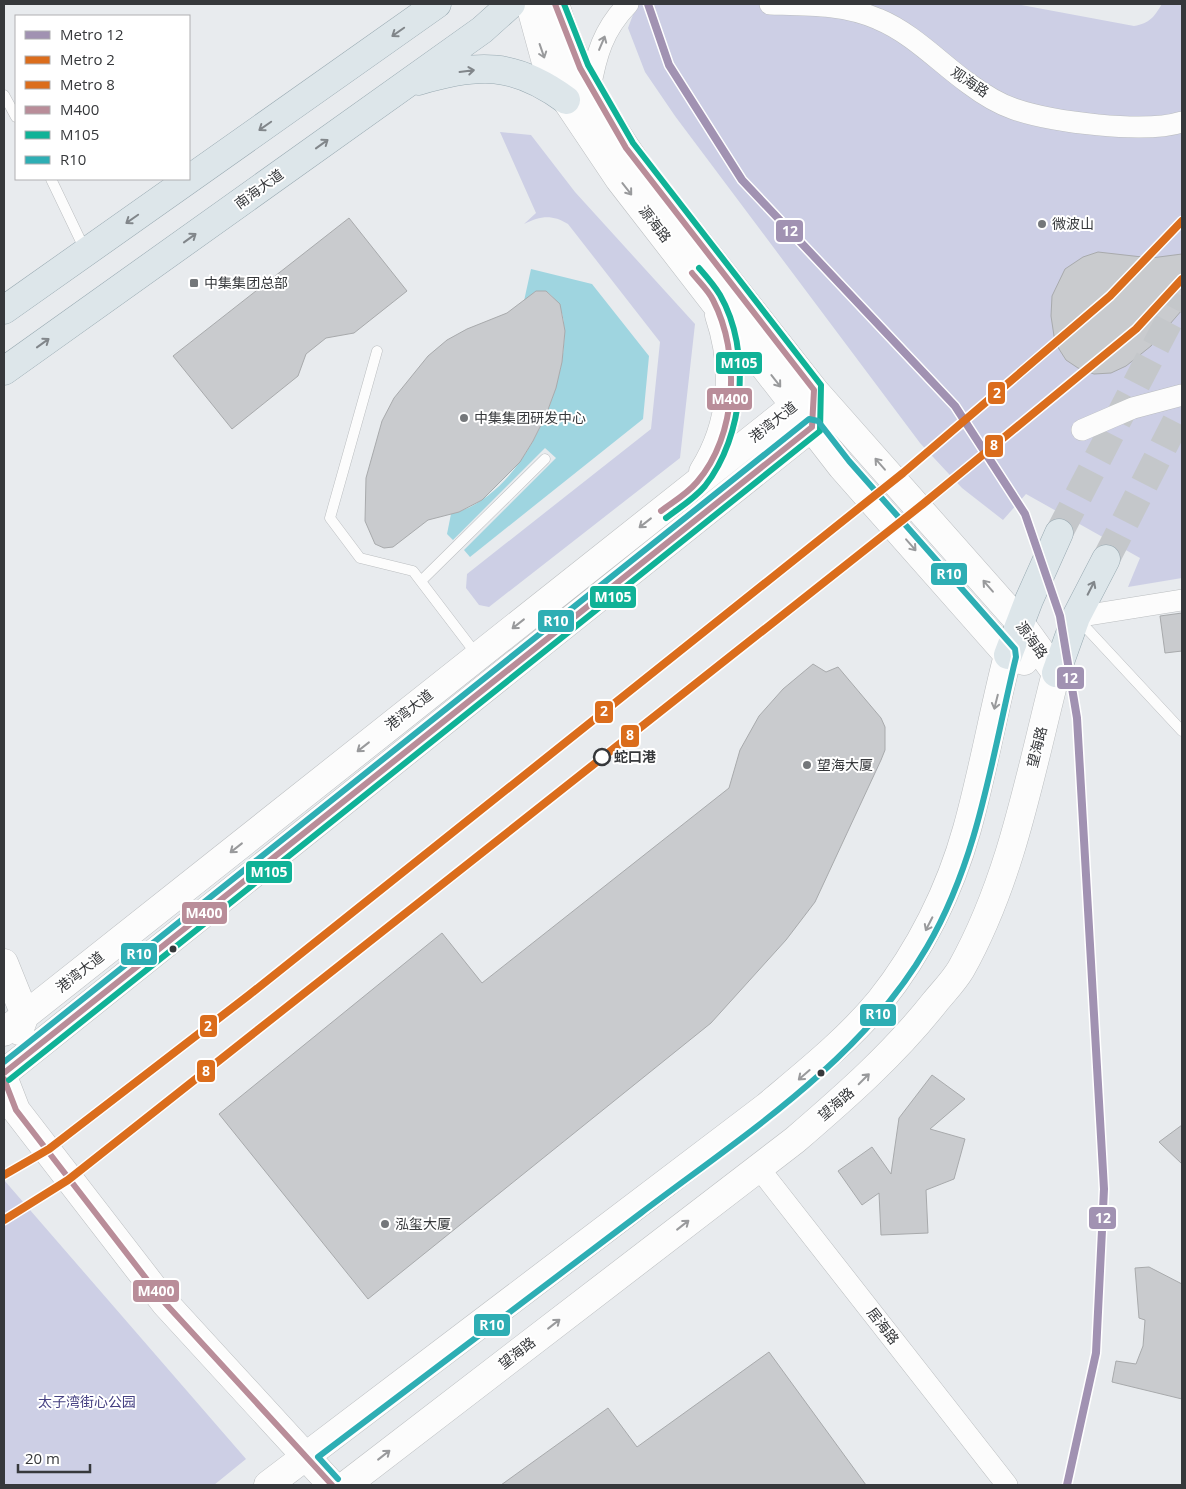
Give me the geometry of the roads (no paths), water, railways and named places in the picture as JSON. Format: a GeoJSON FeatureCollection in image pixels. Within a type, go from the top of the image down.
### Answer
{"type":"FeatureCollection","features":[{"type":"Feature","properties":{"kind":"main road"},"geometry":{"type":"LineString","coordinates":[[190,179],[438,4]]}},
{"type":"Feature","properties":{"kind":"main road","name":"南海大道"},"geometry":{"type":"LineString","coordinates":[[4,371],[482,30],[511,4]]}},
{"type":"Feature","properties":{"kind":"main road","name":"源海路"},"geometry":{"type":"LineString","coordinates":[[530,4],[545,58],[566,100],[619,179],[714,301],[1020,622],[1056,674]]}},
{"type":"Feature","properties":{"kind":"main road","name":"源海路"},"geometry":{"type":"LineString","coordinates":[[555,4],[572,53],[614,131],[804,397]]}},
{"type":"Feature","properties":{"kind":"main road"},"geometry":{"type":"LineString","coordinates":[[403,86],[467,70],[499,69],[523,74],[545,85],[566,100]]}},
{"type":"Feature","properties":{"kind":"main road"},"geometry":{"type":"LineString","coordinates":[[4,310],[188,180]]}},
{"type":"Feature","properties":{"kind":"main road"},"geometry":{"type":"LineString","coordinates":[[697,482],[714,454],[726,419],[731,389],[724,330],[714,301]]}},
{"type":"Feature","properties":{"kind":"main road"},"geometry":{"type":"LineString","coordinates":[[804,397],[812,427]]}},
{"type":"Feature","properties":{"kind":"main road","name":"港湾大道"},"geometry":{"type":"LineString","coordinates":[[4,1032],[804,397]]}},
{"type":"Feature","properties":{"kind":"main road","name":"源海路"},"geometry":{"type":"LineString","coordinates":[[812,427],[842,467],[1008,655],[1056,674]]}},
{"type":"Feature","properties":{"kind":"main road","name":"港湾大道"},"geometry":{"type":"LineString","coordinates":[[4,1072],[812,427]]}},
{"type":"Feature","properties":{"kind":"main road"},"geometry":{"type":"LineString","coordinates":[[268,1485],[766,1107],[827,1055],[879,1001],[917,946],[945,894],[967,829],[1008,655],[1020,622],[1059,533]]}},
{"type":"Feature","properties":{"kind":"main road","name":"望海路"},"geometry":{"type":"LineString","coordinates":[[346,1485],[794,1140],[856,1087],[912,1032],[960,970],[986,916],[1013,848],[1056,674],[1076,617],[1106,559]]}},
{"type":"Feature","properties":{"kind":"main road"},"geometry":{"type":"LineString","coordinates":[[4,963],[25,1015],[4,1072]]}},
{"type":"Feature","properties":{"kind":"main road"},"geometry":{"type":"LineString","coordinates":[[4,1079],[16,1110],[165,1303],[332,1485]]}},
{"type":"Feature","properties":{"kind":"street"},"geometry":{"type":"LineString","coordinates":[[590,89],[596,57],[606,33],[628,4]]}},
{"type":"Feature","properties":{"kind":"street","name":"观海路"},"geometry":{"type":"LineString","coordinates":[[770,4],[821,6],[853,10],[880,19],[923,46],[969,84],[1013,109],[1070,121],[1130,126],[1169,126],[1182,122]]}},
{"type":"Feature","properties":{"kind":"street"},"geometry":{"type":"LineString","coordinates":[[1082,430],[1133,408],[1182,395]]}},
{"type":"Feature","properties":{"kind":"street"},"geometry":{"type":"LineString","coordinates":[[1076,617],[1182,600]]}},
{"type":"Feature","properties":{"kind":"street","name":"居海路"},"geometry":{"type":"LineString","coordinates":[[758,1167],[1007,1485]]}},
{"type":"Feature","properties":{"kind":"lane"},"geometry":{"type":"LineString","coordinates":[[4,96],[15,115]]}},
{"type":"Feature","properties":{"kind":"lane"},"geometry":{"type":"LineString","coordinates":[[50,180],[86,252]]}},
{"type":"Feature","properties":{"kind":"lane"},"geometry":{"type":"LineString","coordinates":[[377,351],[330,518],[360,558],[413,571],[478,655]]}},
{"type":"Feature","properties":{"kind":"lane"},"geometry":{"type":"LineString","coordinates":[[421,581],[544,459]]}},
{"type":"Feature","properties":{"kind":"lane"},"geometry":{"type":"LineString","coordinates":[[1076,617],[1182,731]]}},
{"type":"Feature","properties":{"kind":"tunnel"},"geometry":{"type":"LineString","coordinates":[[1059,533],[1182,296]]}},
{"type":"Feature","properties":{"kind":"tunnel"},"geometry":{"type":"LineString","coordinates":[[1106,559],[1182,410]]}},
{"type":"Feature","properties":{"kind":"metro line","name":"12"},"geometry":{"type":"LineString","coordinates":[[648,4],[669,65],[742,180],[955,406],[1025,514],[1060,616],[1077,718],[1104,1189],[1096,1353],[1067,1485]]}},
{"type":"Feature","properties":{"kind":"metro line","name":"2"},"geometry":{"type":"LineString","coordinates":[[4,1175],[49,1149],[249,995],[903,473],[1110,296],[1182,221]]}},
{"type":"Feature","properties":{"kind":"metro line","name":"8"},"geometry":{"type":"LineString","coordinates":[[4,1220],[68,1180],[923,504],[1136,329],[1182,279]]}},
{"type":"Feature","properties":{"kind":"place","name":"微波山"},"geometry":{"type":"Point","coordinates":[1042,224]}},
{"type":"Feature","properties":{"kind":"place","name":"中集集团总部"},"geometry":{"type":"Point","coordinates":[194,283]}},
{"type":"Feature","properties":{"kind":"place","name":"中集集团研发中心"},"geometry":{"type":"Point","coordinates":[464,418]}},
{"type":"Feature","properties":{"kind":"place","name":"蛇口港"},"geometry":{"type":"Point","coordinates":[602,757]}},
{"type":"Feature","properties":{"kind":"place","name":"望海大厦"},"geometry":{"type":"Point","coordinates":[807,765]}},
{"type":"Feature","properties":{"kind":"place","name":"泓玺大厦"},"geometry":{"type":"Point","coordinates":[385,1224]}},
{"type":"Feature","properties":{"kind":"park label","name":"太子湾街心公园"},"geometry":{"type":"Point","coordinates":[87,1402]}}]}
